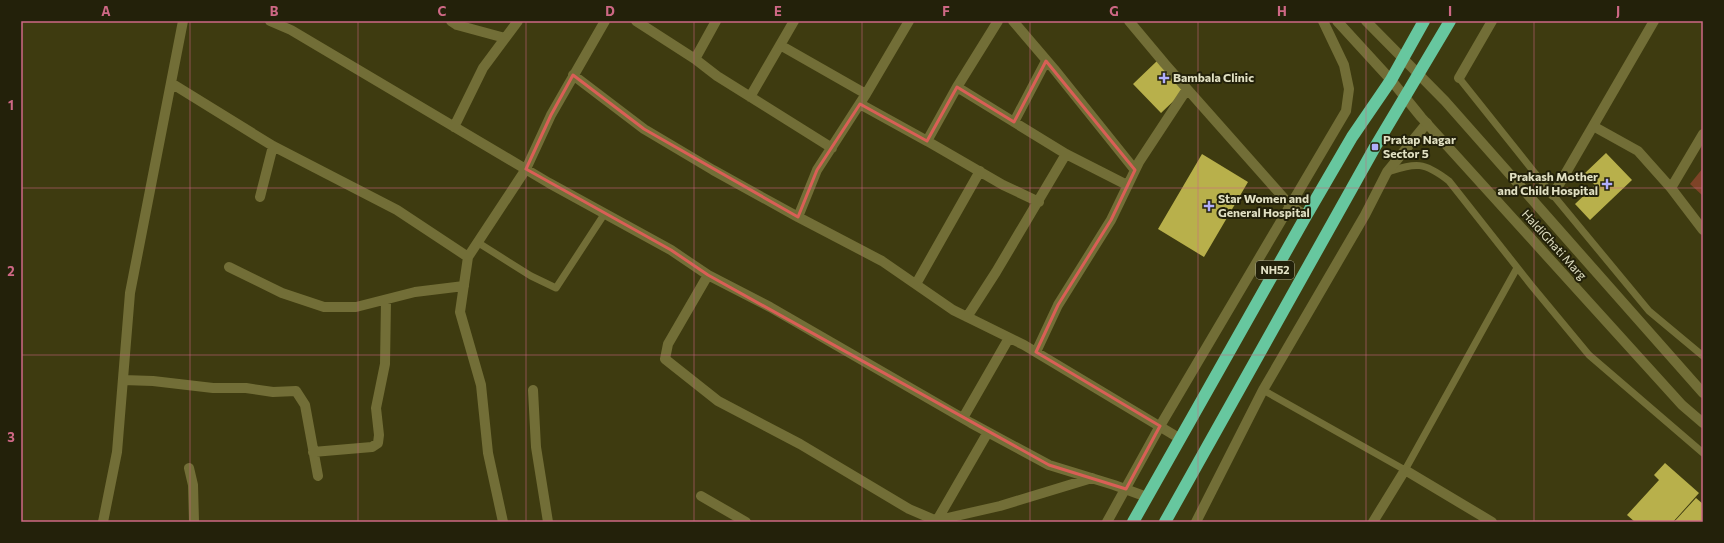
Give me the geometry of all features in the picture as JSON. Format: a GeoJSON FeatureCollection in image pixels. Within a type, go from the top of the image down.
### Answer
{"type":"FeatureCollection","features":[{"type":"Feature","properties":{"kind":"highway","name":"NH52"},"geometry":{"type":"LineString","coordinates":[[1133,522],[1179,438],[1306,216],[1352,137],[1391,80],[1424,21]]}},
{"type":"Feature","properties":{"kind":"highway","name":"NH52"},"geometry":{"type":"LineString","coordinates":[[1165,522],[1375,147],[1450,21]]}},
{"type":"Feature","properties":{"kind":"street"},"geometry":{"type":"LineString","coordinates":[[103,522],[117,452],[130,293],[183,21]]}},
{"type":"Feature","properties":{"kind":"street"},"geometry":{"type":"LineString","coordinates":[[270,21],[291,30],[526,169],[671,250],[708,275],[770,307],[1048,465],[1147,497]]}},
{"type":"Feature","properties":{"kind":"street"},"geometry":{"type":"LineString","coordinates":[[451,21],[505,38]]}},
{"type":"Feature","properties":{"kind":"street"},"geometry":{"type":"LineString","coordinates":[[454,126],[483,68],[518,21]]}},
{"type":"Feature","properties":{"kind":"street"},"geometry":{"type":"LineString","coordinates":[[503,522],[488,453],[481,385],[460,312],[468,257],[526,169],[551,114],[605,21]]}},
{"type":"Feature","properties":{"kind":"street"},"geometry":{"type":"LineString","coordinates":[[636,21],[717,76],[832,148]]}},
{"type":"Feature","properties":{"kind":"street"},"geometry":{"type":"LineString","coordinates":[[695,60],[716,21]]}},
{"type":"Feature","properties":{"kind":"street"},"geometry":{"type":"LineString","coordinates":[[750,97],[794,21]]}},
{"type":"Feature","properties":{"kind":"street"},"geometry":{"type":"LineString","coordinates":[[798,218],[817,170],[860,104],[909,21]]}},
{"type":"Feature","properties":{"kind":"street"},"geometry":{"type":"LineString","coordinates":[[927,141],[957,87],[998,21]]}},
{"type":"Feature","properties":{"kind":"street"},"geometry":{"type":"LineString","coordinates":[[1013,21],[1135,170]]}},
{"type":"Feature","properties":{"kind":"street"},"geometry":{"type":"LineString","coordinates":[[1129,21],[1186,89],[1290,205],[1306,216]]}},
{"type":"Feature","properties":{"kind":"street"},"geometry":{"type":"LineString","coordinates":[[1107,522],[1160,426],[1346,111],[1349,89],[1344,65],[1323,21]]}},
{"type":"Feature","properties":{"kind":"street","name":"HaldiGhati Marg"},"geometry":{"type":"LineString","coordinates":[[1337,21],[1391,80],[1427,123],[1682,405],[1703,423]]}},
{"type":"Feature","properties":{"kind":"street","name":"HaldiGhati Marg"},"geometry":{"type":"LineString","coordinates":[[1366,21],[1445,101],[1703,393]]}},
{"type":"Feature","properties":{"kind":"street"},"geometry":{"type":"LineString","coordinates":[[1459,78],[1492,21]]}},
{"type":"Feature","properties":{"kind":"street"},"geometry":{"type":"LineString","coordinates":[[1553,195],[1654,21]]}},
{"type":"Feature","properties":{"kind":"street"},"geometry":{"type":"LineString","coordinates":[[780,45],[866,94]]}},
{"type":"Feature","properties":{"kind":"street"},"geometry":{"type":"LineString","coordinates":[[1014,122],[1046,61]]}},
{"type":"Feature","properties":{"kind":"street"},"geometry":{"type":"LineString","coordinates":[[573,75],[644,129],[712,170],[798,218],[882,261],[953,310],[1036,352],[1179,438]]}},
{"type":"Feature","properties":{"kind":"street"},"geometry":{"type":"LineString","coordinates":[[171,83],[274,146],[397,210],[468,257]]}},
{"type":"Feature","properties":{"kind":"street"},"geometry":{"type":"LineString","coordinates":[[957,87],[1066,154],[1127,186]]}},
{"type":"Feature","properties":{"kind":"street"},"geometry":{"type":"LineString","coordinates":[[1036,352],[1058,305],[1111,220],[1139,162],[1186,89]]}},
{"type":"Feature","properties":{"kind":"street"},"geometry":{"type":"LineString","coordinates":[[860,104],[1003,185],[1039,202]]}},
{"type":"Feature","properties":{"kind":"street"},"geometry":{"type":"LineString","coordinates":[[1196,522],[1263,390],[1366,215],[1386,172],[1427,123]]}},
{"type":"Feature","properties":{"kind":"street"},"geometry":{"type":"LineString","coordinates":[[1593,126],[1638,151],[1671,188],[1703,230]]}},
{"type":"Feature","properties":{"kind":"street"},"geometry":{"type":"LineString","coordinates":[[1671,188],[1703,134]]}},
{"type":"Feature","properties":{"kind":"street"},"geometry":{"type":"LineString","coordinates":[[260,197],[274,146]]}},
{"type":"Feature","properties":{"kind":"street"},"geometry":{"type":"LineString","coordinates":[[967,317],[1039,202],[1066,154]]}},
{"type":"Feature","properties":{"kind":"street"},"geometry":{"type":"LineString","coordinates":[[916,284],[980,171]]}},
{"type":"Feature","properties":{"kind":"street"},"geometry":{"type":"LineString","coordinates":[[229,267],[282,293],[324,307],[356,307],[415,292],[464,286]]}},
{"type":"Feature","properties":{"kind":"street"},"geometry":{"type":"LineString","coordinates":[[708,275],[668,344],[665,359],[718,401],[800,444],[909,510],[934,522],[1000,506],[1092,478]]}},
{"type":"Feature","properties":{"kind":"street"},"geometry":{"type":"LineString","coordinates":[[313,452],[372,447],[378,443],[379,434],[376,408],[385,364],[386,300]]}},
{"type":"Feature","properties":{"kind":"street"},"geometry":{"type":"LineString","coordinates":[[963,418],[1008,338]]}},
{"type":"Feature","properties":{"kind":"street"},"geometry":{"type":"LineString","coordinates":[[123,380],[153,381],[213,388],[246,388],[273,392],[296,391],[305,405],[318,476]]}},
{"type":"Feature","properties":{"kind":"street"},"geometry":{"type":"LineString","coordinates":[[533,390],[536,447],[548,522]]}},
{"type":"Feature","properties":{"kind":"street"},"geometry":{"type":"LineString","coordinates":[[934,522],[988,432]]}},
{"type":"Feature","properties":{"kind":"street"},"geometry":{"type":"LineString","coordinates":[[189,468],[193,485],[194,522]]}},
{"type":"Feature","properties":{"kind":"street"},"geometry":{"type":"LineString","coordinates":[[1373,522],[1405,470],[1491,522]]}},
{"type":"Feature","properties":{"kind":"street"},"geometry":{"type":"LineString","coordinates":[[701,496],[746,522]]}},
{"type":"Feature","properties":{"kind":"lane"},"geometry":{"type":"LineString","coordinates":[[1459,78],[1649,311],[1703,356]]}},
{"type":"Feature","properties":{"kind":"lane"},"geometry":{"type":"LineString","coordinates":[[1386,172],[1410,165],[1424,165],[1449,181],[1517,268],[1589,355],[1703,453]]}},
{"type":"Feature","properties":{"kind":"lane"},"geometry":{"type":"LineString","coordinates":[[478,242],[531,276],[556,288],[605,213]]}},
{"type":"Feature","properties":{"kind":"lane"},"geometry":{"type":"LineString","coordinates":[[1263,390],[1405,470],[1517,268]]}},
{"type":"Feature","properties":{"kind":"highlighted area"},"geometry":{"type":"Polygon","coordinates":[[[1046,61],[1135,170],[1111,220],[1058,305],[1036,352],[1160,426],[1126,489],[1049,465],[708,275],[671,250],[526,169],[551,115],[573,75],[644,129],[798,217],[817,170],[860,104],[927,141],[957,87],[1014,122],[1046,61]]]}},
{"type":"Feature","properties":{"kind":"shaded area"},"geometry":{"type":"Polygon","coordinates":[[[1703,168],[1703,196],[1690,184],[1703,168]]]}},
{"type":"Feature","properties":{"kind":"building"},"geometry":{"type":"Polygon","coordinates":[[[1157,61],[1185,90],[1161,113],[1133,84],[1157,61]]]}},
{"type":"Feature","properties":{"kind":"building"},"geometry":{"type":"Polygon","coordinates":[[[1606,153],[1632,180],[1590,220],[1575,204],[1595,185],[1584,174],[1606,153]]]}},
{"type":"Feature","properties":{"kind":"building"},"geometry":{"type":"Polygon","coordinates":[[[1202,154],[1248,182],[1204,257],[1158,229],[1202,154]]]}},
{"type":"Feature","properties":{"kind":"building"},"geometry":{"type":"Polygon","coordinates":[[[1665,463],[1699,493],[1673,522],[1635,522],[1627,515],[1659,480],[1654,475],[1665,463]]]}},
{"type":"Feature","properties":{"kind":"building"},"geometry":{"type":"Polygon","coordinates":[[[1696,498],[1703,504],[1703,522],[1674,522],[1696,498]]]}},
{"type":"Feature","properties":{"kind":"place","name":"Bambala Clinic"},"geometry":{"type":"Point","coordinates":[1164,78]}},
{"type":"Feature","properties":{"kind":"place","name":"Pratap Nagar Sector 5"},"geometry":{"type":"Point","coordinates":[1375,147]}},
{"type":"Feature","properties":{"kind":"place","name":"Prakash Mother and Child Hospital"},"geometry":{"type":"Point","coordinates":[1607,184]}},
{"type":"Feature","properties":{"kind":"place","name":"Star Women and General Hospital"},"geometry":{"type":"Point","coordinates":[1209,206]}}]}
